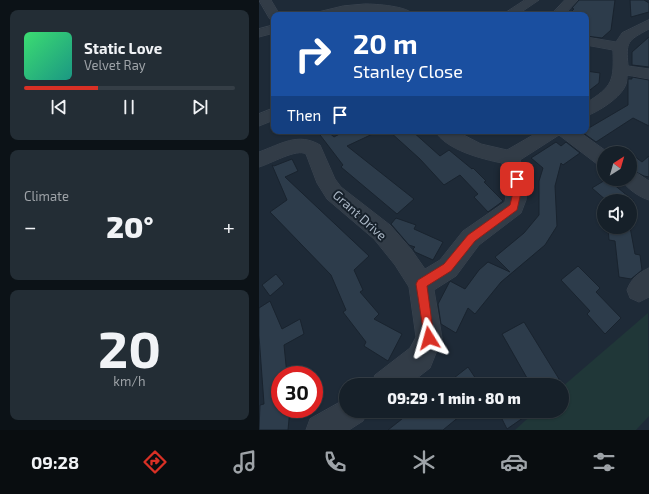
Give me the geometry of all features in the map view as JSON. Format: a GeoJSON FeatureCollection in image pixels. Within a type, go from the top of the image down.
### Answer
{"type":"FeatureCollection","features":[{"type":"Feature","properties":{"kind":"street"},"geometry":{"type":"LineString","coordinates":[[265,0],[272,12]]}},
{"type":"Feature","properties":{"kind":"street"},"geometry":{"type":"LineString","coordinates":[[513,12],[533,0]]}},
{"type":"Feature","properties":{"kind":"street"},"geometry":{"type":"LineString","coordinates":[[560,12],[573,0]]}},
{"type":"Feature","properties":{"kind":"street"},"geometry":{"type":"LineString","coordinates":[[395,11],[408,2]]}},
{"type":"Feature","properties":{"kind":"street"},"geometry":{"type":"LineString","coordinates":[[330,12],[345,5],[398,12]]}},
{"type":"Feature","properties":{"kind":"street"},"geometry":{"type":"LineString","coordinates":[[589,108],[607,97],[618,85],[621,69],[619,47],[627,36],[649,24]]}},
{"type":"Feature","properties":{"kind":"street"},"geometry":{"type":"LineString","coordinates":[[259,33],[271,30]]}},
{"type":"Feature","properties":{"kind":"street"},"geometry":{"type":"LineString","coordinates":[[589,42],[619,47]]}},
{"type":"Feature","properties":{"kind":"street"},"geometry":{"type":"LineString","coordinates":[[621,69],[649,74]]}},
{"type":"Feature","properties":{"kind":"street"},"geometry":{"type":"LineString","coordinates":[[259,120],[271,115]]}},
{"type":"Feature","properties":{"kind":"street"},"geometry":{"type":"LineString","coordinates":[[448,134],[471,147],[488,154],[509,158],[548,134]]}},
{"type":"Feature","properties":{"kind":"street"},"geometry":{"type":"LineString","coordinates":[[570,134],[597,154]]}},
{"type":"Feature","properties":{"kind":"street","name":"Grant Drive"},"geometry":{"type":"LineString","coordinates":[[259,160],[293,146],[306,145],[314,150],[327,183],[334,193],[382,232],[403,257],[421,284]]}},
{"type":"Feature","properties":{"kind":"street"},"geometry":{"type":"LineString","coordinates":[[394,378],[420,358],[429,338],[421,284],[448,268],[471,238],[514,207],[518,188],[516,170],[509,158]]}},
{"type":"Feature","properties":{"kind":"street"},"geometry":{"type":"LineString","coordinates":[[637,183],[649,192]]}},
{"type":"Feature","properties":{"kind":"street"},"geometry":{"type":"LineString","coordinates":[[321,430],[341,418]]}},
{"type":"Feature","properties":{"kind":"green space"},"geometry":{"type":"Polygon","coordinates":[[[648,313],[649,416],[636,430],[515,430],[528,418],[569,418],[569,381],[648,313]]]}},
{"type":"Feature","properties":{"kind":"building"},"geometry":{"type":"Polygon","coordinates":[[[579,0],[615,0],[611,30],[602,38],[589,36],[589,12],[571,12],[574,9],[572,8],[579,0]]]}},
{"type":"Feature","properties":{"kind":"building"},"geometry":{"type":"Polygon","coordinates":[[[630,0],[644,0],[649,3],[649,12],[631,17],[630,0]]]}},
{"type":"Feature","properties":{"kind":"building"},"geometry":{"type":"Polygon","coordinates":[[[649,37],[649,67],[632,65],[632,52],[649,37]]]}},
{"type":"Feature","properties":{"kind":"building"},"geometry":{"type":"Polygon","coordinates":[[[589,71],[600,73],[599,83],[589,91],[589,71]]]}},
{"type":"Feature","properties":{"kind":"building"},"geometry":{"type":"Polygon","coordinates":[[[632,77],[649,80],[649,126],[633,118],[596,142],[585,134],[589,134],[589,128],[628,105],[628,79],[632,79],[632,77]]]}},
{"type":"Feature","properties":{"kind":"building"},"geometry":{"type":"Polygon","coordinates":[[[319,134],[330,134],[334,137],[340,134],[373,134],[347,146],[414,199],[397,214],[341,167],[343,165],[319,134]]]}},
{"type":"Feature","properties":{"kind":"building"},"geometry":{"type":"Polygon","coordinates":[[[392,134],[415,134],[440,156],[449,150],[472,169],[473,168],[486,181],[484,182],[503,201],[488,212],[474,197],[478,194],[460,175],[444,185],[420,159],[392,134]]]}},
{"type":"Feature","properties":{"kind":"building"},"geometry":{"type":"Polygon","coordinates":[[[556,142],[561,146],[566,142],[580,153],[563,165],[561,163],[555,186],[557,226],[545,245],[501,282],[475,314],[468,308],[456,333],[441,324],[438,304],[450,281],[465,289],[479,270],[488,262],[510,272],[495,257],[524,233],[539,215],[539,181],[543,168],[531,158],[556,142]]]}},
{"type":"Feature","properties":{"kind":"building"},"geometry":{"type":"Polygon","coordinates":[[[649,156],[649,177],[637,172],[637,158],[642,162],[649,156]]]}},
{"type":"Feature","properties":{"kind":"building"},"geometry":{"type":"Polygon","coordinates":[[[292,159],[298,171],[285,177],[369,256],[354,270],[363,290],[360,292],[379,314],[374,319],[402,334],[388,361],[364,346],[366,342],[343,312],[346,310],[331,275],[270,212],[287,200],[272,165],[274,166],[292,159]]]}},
{"type":"Feature","properties":{"kind":"building"},"geometry":{"type":"Polygon","coordinates":[[[597,185],[616,186],[625,194],[599,194],[592,188],[597,185]]]}},
{"type":"Feature","properties":{"kind":"building"},"geometry":{"type":"Polygon","coordinates":[[[396,218],[416,225],[414,229],[443,242],[433,260],[415,252],[413,249],[415,247],[409,245],[391,224],[396,218]]]}},
{"type":"Feature","properties":{"kind":"building"},"geometry":{"type":"Polygon","coordinates":[[[609,234],[631,234],[635,254],[640,255],[642,270],[631,279],[619,277],[615,241],[609,240],[609,234]]]}},
{"type":"Feature","properties":{"kind":"building"},"geometry":{"type":"Polygon","coordinates":[[[578,266],[600,288],[596,292],[621,318],[605,334],[587,314],[590,311],[561,280],[578,266]]]}},
{"type":"Feature","properties":{"kind":"building"},"geometry":{"type":"Polygon","coordinates":[[[276,274],[284,284],[270,296],[262,285],[276,274]]]}},
{"type":"Feature","properties":{"kind":"building"},"geometry":{"type":"Polygon","coordinates":[[[270,301],[282,329],[300,319],[304,334],[284,345],[286,366],[271,366],[271,418],[289,418],[288,430],[259,430],[260,405],[264,404],[259,336],[259,308],[270,301]]]}},
{"type":"Feature","properties":{"kind":"building"},"geometry":{"type":"Polygon","coordinates":[[[524,322],[558,378],[527,378],[502,334],[524,322]]]}},
{"type":"Feature","properties":{"kind":"building"},"geometry":{"type":"Polygon","coordinates":[[[468,367],[475,378],[454,378],[468,367]]]}},
{"type":"Feature","properties":{"kind":"building"},"geometry":{"type":"Polygon","coordinates":[[[403,418],[458,418],[443,430],[388,430],[403,418]]]}},
{"type":"Feature","properties":{"kind":"building"},"geometry":{"type":"Polygon","coordinates":[[[502,418],[523,418],[507,429],[502,418]]]}},
{"type":"Feature","properties":{"kind":"route"},"geometry":{"type":"LineString","coordinates":[[429,338],[421,284],[448,268],[471,238],[514,207],[518,188],[517,179]]}}]}
